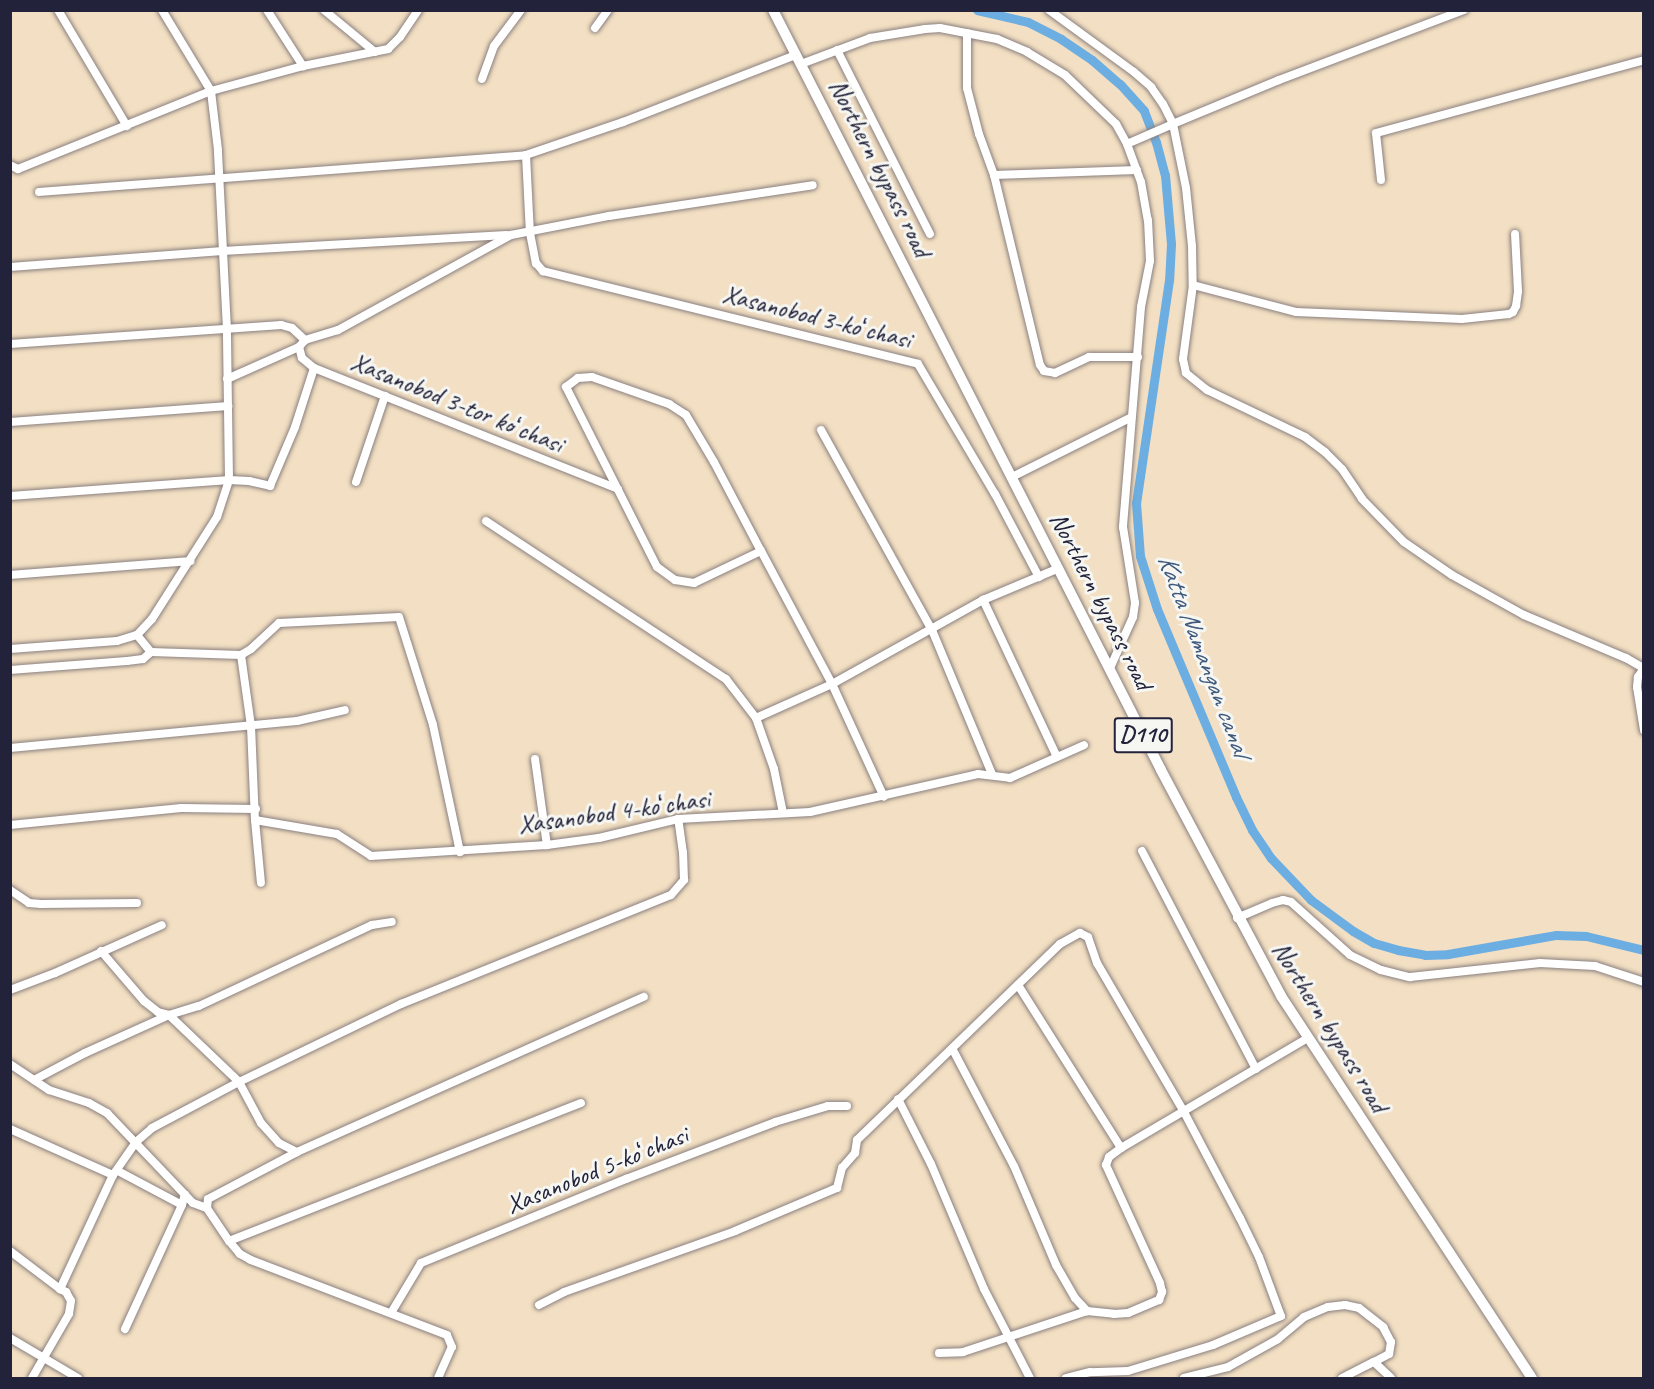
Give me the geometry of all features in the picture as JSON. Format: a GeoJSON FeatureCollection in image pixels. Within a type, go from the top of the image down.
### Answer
{"type":"FeatureCollection","features":[{"type":"Feature","properties":{"kind":"main road","name":"Northern bypass road"},"geometry":{"type":"LineString","coordinates":[[772,10],[1238,918],[1306,1039],[1532,1378]]}},
{"type":"Feature","properties":{"kind":"street"},"geometry":{"type":"LineString","coordinates":[[58,10],[127,126]]}},
{"type":"Feature","properties":{"kind":"street"},"geometry":{"type":"LineString","coordinates":[[10,649],[117,641],[137,635],[152,619],[217,517],[229,480],[227,330],[218,150],[211,91],[162,10]]}},
{"type":"Feature","properties":{"kind":"street"},"geometry":{"type":"LineString","coordinates":[[267,10],[303,66]]}},
{"type":"Feature","properties":{"kind":"street"},"geometry":{"type":"LineString","coordinates":[[324,10],[375,52]]}},
{"type":"Feature","properties":{"kind":"street"},"geometry":{"type":"LineString","coordinates":[[10,165],[18,169],[211,91],[303,66],[388,49],[394,45],[418,10]]}},
{"type":"Feature","properties":{"kind":"street"},"geometry":{"type":"LineString","coordinates":[[483,79],[494,46],[521,10]]}},
{"type":"Feature","properties":{"kind":"street"},"geometry":{"type":"LineString","coordinates":[[595,28],[608,10]]}},
{"type":"Feature","properties":{"kind":"street"},"geometry":{"type":"LineString","coordinates":[[1049,10],[1151,87],[1169,126],[1186,188],[1192,246],[1193,285],[1183,359],[1186,373],[1194,382],[1250,412],[1305,437],[1325,452],[1342,469],[1362,499],[1404,542],[1452,575],[1524,615],[1626,658],[1643,668],[1637,687],[1644,730]]}},
{"type":"Feature","properties":{"kind":"street"},"geometry":{"type":"LineString","coordinates":[[1130,142],[1279,80],[1464,10]]}},
{"type":"Feature","properties":{"kind":"street"},"geometry":{"type":"LineString","coordinates":[[39,192],[526,155],[799,59],[837,50],[870,38],[925,29],[967,33],[997,39],[1027,52],[1065,75],[1116,124],[1130,142],[1148,220],[1149,261],[1141,307],[1138,357],[1130,418],[1123,526],[1135,603],[1133,617],[1110,668]]}},
{"type":"Feature","properties":{"kind":"street"},"geometry":{"type":"LineString","coordinates":[[967,33],[967,88],[979,134],[994,175],[1038,359],[1044,371],[1055,374],[1089,357],[1138,357]]}},
{"type":"Feature","properties":{"kind":"street"},"geometry":{"type":"LineString","coordinates":[[837,50],[930,234]]}},
{"type":"Feature","properties":{"kind":"street"},"geometry":{"type":"LineString","coordinates":[[1381,180],[1376,133],[1644,60]]}},
{"type":"Feature","properties":{"kind":"street"},"geometry":{"type":"LineString","coordinates":[[526,155],[530,233]]}},
{"type":"Feature","properties":{"kind":"street"},"geometry":{"type":"LineString","coordinates":[[994,175],[1137,170]]}},
{"type":"Feature","properties":{"kind":"street"},"geometry":{"type":"LineString","coordinates":[[10,267],[222,251],[511,235],[609,216],[813,185]]}},
{"type":"Feature","properties":{"kind":"street","name":"Xasanobod 3-koʻchasi"},"geometry":{"type":"LineString","coordinates":[[530,233],[536,263],[543,271],[918,364],[995,494],[1039,577]]}},
{"type":"Feature","properties":{"kind":"street"},"geometry":{"type":"LineString","coordinates":[[1193,285],[1296,312],[1462,319],[1509,314],[1514,312],[1518,291],[1515,234]]}},
{"type":"Feature","properties":{"kind":"street"},"geometry":{"type":"LineString","coordinates":[[227,379],[338,330],[511,235]]}},
{"type":"Feature","properties":{"kind":"street"},"geometry":{"type":"LineString","coordinates":[[10,344],[288,326],[302,344]]}},
{"type":"Feature","properties":{"kind":"street","name":"Xasanobod 3-tor koʻchasi"},"geometry":{"type":"LineString","coordinates":[[302,344],[302,358],[314,368],[618,489]]}},
{"type":"Feature","properties":{"kind":"street"},"geometry":{"type":"LineString","coordinates":[[10,496],[229,480],[272,485],[314,368]]}},
{"type":"Feature","properties":{"kind":"street"},"geometry":{"type":"LineString","coordinates":[[761,551],[694,583],[675,580],[657,567],[566,390],[568,385],[578,378],[592,377],[669,404],[686,415],[761,551],[832,684],[884,797]]}},
{"type":"Feature","properties":{"kind":"street"},"geometry":{"type":"LineString","coordinates":[[356,482],[385,396]]}},
{"type":"Feature","properties":{"kind":"street"},"geometry":{"type":"LineString","coordinates":[[10,422],[228,406]]}},
{"type":"Feature","properties":{"kind":"street"},"geometry":{"type":"LineString","coordinates":[[1012,477],[1130,418]]}},
{"type":"Feature","properties":{"kind":"street"},"geometry":{"type":"LineString","coordinates":[[821,430],[932,630],[993,774]]}},
{"type":"Feature","properties":{"kind":"street"},"geometry":{"type":"LineString","coordinates":[[486,520],[726,679],[756,718],[774,769],[783,813]]}},
{"type":"Feature","properties":{"kind":"street"},"geometry":{"type":"LineString","coordinates":[[10,575],[190,561]]}},
{"type":"Feature","properties":{"kind":"street"},"geometry":{"type":"LineString","coordinates":[[756,718],[832,684],[983,600],[1059,568]]}},
{"type":"Feature","properties":{"kind":"street"},"geometry":{"type":"LineString","coordinates":[[983,600],[1057,757]]}},
{"type":"Feature","properties":{"kind":"street"},"geometry":{"type":"LineString","coordinates":[[10,670],[143,659],[151,652],[241,655],[251,649],[279,623],[399,617],[433,725],[460,852]]}},
{"type":"Feature","properties":{"kind":"street"},"geometry":{"type":"LineString","coordinates":[[137,635],[151,652]]}},
{"type":"Feature","properties":{"kind":"street"},"geometry":{"type":"LineString","coordinates":[[241,655],[251,726],[255,820],[261,883]]}},
{"type":"Feature","properties":{"kind":"street"},"geometry":{"type":"LineString","coordinates":[[10,748],[297,721],[345,710]]}},
{"type":"Feature","properties":{"kind":"street","name":"Xasanobod 4-koʻchasi"},"geometry":{"type":"LineString","coordinates":[[255,820],[337,834],[371,856],[547,845],[599,838],[678,819],[810,812],[884,797],[957,778],[993,774],[1001,778],[1010,778],[1083,745]]}},
{"type":"Feature","properties":{"kind":"street"},"geometry":{"type":"LineString","coordinates":[[535,759],[547,845]]}},
{"type":"Feature","properties":{"kind":"street"},"geometry":{"type":"LineString","coordinates":[[10,825],[181,808],[256,809]]}},
{"type":"Feature","properties":{"kind":"street"},"geometry":{"type":"LineString","coordinates":[[60,1289],[115,1173],[136,1142],[171,1116],[401,1004],[671,895],[684,880],[678,819]]}},
{"type":"Feature","properties":{"kind":"street"},"geometry":{"type":"LineString","coordinates":[[1142,851],[1256,1068]]}},
{"type":"Feature","properties":{"kind":"street"},"geometry":{"type":"LineString","coordinates":[[10,890],[29,903],[137,903]]}},
{"type":"Feature","properties":{"kind":"street"},"geometry":{"type":"LineString","coordinates":[[1238,918],[1272,903],[1283,900],[1291,902],[1350,955],[1381,970],[1410,977],[1540,963],[1595,966],[1644,982]]}},
{"type":"Feature","properties":{"kind":"street"},"geometry":{"type":"LineString","coordinates":[[34,1080],[169,1015],[199,1006],[372,926],[392,922]]}},
{"type":"Feature","properties":{"kind":"street"},"geometry":{"type":"LineString","coordinates":[[10,990],[55,973],[162,925]]}},
{"type":"Feature","properties":{"kind":"street"},"geometry":{"type":"LineString","coordinates":[[539,1305],[564,1292],[735,1231],[837,1188],[842,1168],[855,1153],[857,1140],[953,1050],[1060,944],[1077,934],[1084,934],[1097,963],[1184,1112],[1259,1257],[1281,1316],[1293,1327]]}},
{"type":"Feature","properties":{"kind":"street"},"geometry":{"type":"LineString","coordinates":[[101,951],[144,1001],[158,1012],[169,1015],[239,1082],[261,1123],[279,1143],[297,1152]]}},
{"type":"Feature","properties":{"kind":"street"},"geometry":{"type":"LineString","coordinates":[[1018,985],[1121,1148]]}},
{"type":"Feature","properties":{"kind":"street"},"geometry":{"type":"LineString","coordinates":[[207,1208],[208,1199],[297,1152],[644,997]]}},
{"type":"Feature","properties":{"kind":"street"},"geometry":{"type":"LineString","coordinates":[[939,1353],[963,1352],[1087,1311],[1128,1313],[1159,1299],[1162,1292],[1106,1164],[1109,1157],[1306,1039]]}},
{"type":"Feature","properties":{"kind":"street"},"geometry":{"type":"LineString","coordinates":[[953,1050],[1014,1166],[1056,1265],[1075,1298],[1087,1311]]}},
{"type":"Feature","properties":{"kind":"street"},"geometry":{"type":"LineString","coordinates":[[10,1064],[49,1090],[99,1108],[136,1142],[193,1203],[207,1208],[240,1254],[447,1335],[453,1344],[438,1378]]}},
{"type":"Feature","properties":{"kind":"street"},"geometry":{"type":"LineString","coordinates":[[898,1100],[931,1164],[984,1289],[1030,1378]]}},
{"type":"Feature","properties":{"kind":"street"},"geometry":{"type":"LineString","coordinates":[[229,1241],[581,1103]]}},
{"type":"Feature","properties":{"kind":"street","name":"Xasanobod 5-koʻchasi"},"geometry":{"type":"LineString","coordinates":[[391,1313],[421,1263],[626,1179],[776,1122],[828,1106],[846,1106]]}},
{"type":"Feature","properties":{"kind":"street"},"geometry":{"type":"LineString","coordinates":[[10,1129],[115,1173],[182,1205]]}},
{"type":"Feature","properties":{"kind":"street"},"geometry":{"type":"LineString","coordinates":[[125,1329],[185,1194]]}},
{"type":"Feature","properties":{"kind":"street"},"geometry":{"type":"LineString","coordinates":[[10,1251],[66,1292],[71,1301],[69,1314],[32,1378]]}},
{"type":"Feature","properties":{"kind":"street"},"geometry":{"type":"LineString","coordinates":[[1184,1378],[1228,1367],[1278,1339],[1304,1317],[1328,1307],[1345,1305],[1359,1308],[1383,1327],[1391,1342],[1389,1354],[1342,1378]]}},
{"type":"Feature","properties":{"kind":"street"},"geometry":{"type":"LineString","coordinates":[[1066,1378],[1090,1372],[1128,1371],[1213,1345],[1281,1316]]}},
{"type":"Feature","properties":{"kind":"street"},"geometry":{"type":"LineString","coordinates":[[10,1338],[78,1378]]}},
{"type":"Feature","properties":{"kind":"street"},"geometry":{"type":"LineString","coordinates":[[1374,1362],[1391,1378]]}},
{"type":"Feature","properties":{"kind":"waterway","name":"Katta Namangan canal"},"geometry":{"type":"LineString","coordinates":[[977,10],[1028,22],[1061,39],[1092,60],[1120,84],[1144,111],[1156,142],[1165,175],[1171,244],[1169,280],[1136,503],[1140,556],[1157,609],[1236,797],[1252,830],[1271,858],[1311,900],[1353,931],[1374,943],[1398,950],[1425,955],[1448,954],[1556,935],[1586,936],[1644,950]]}}]}
